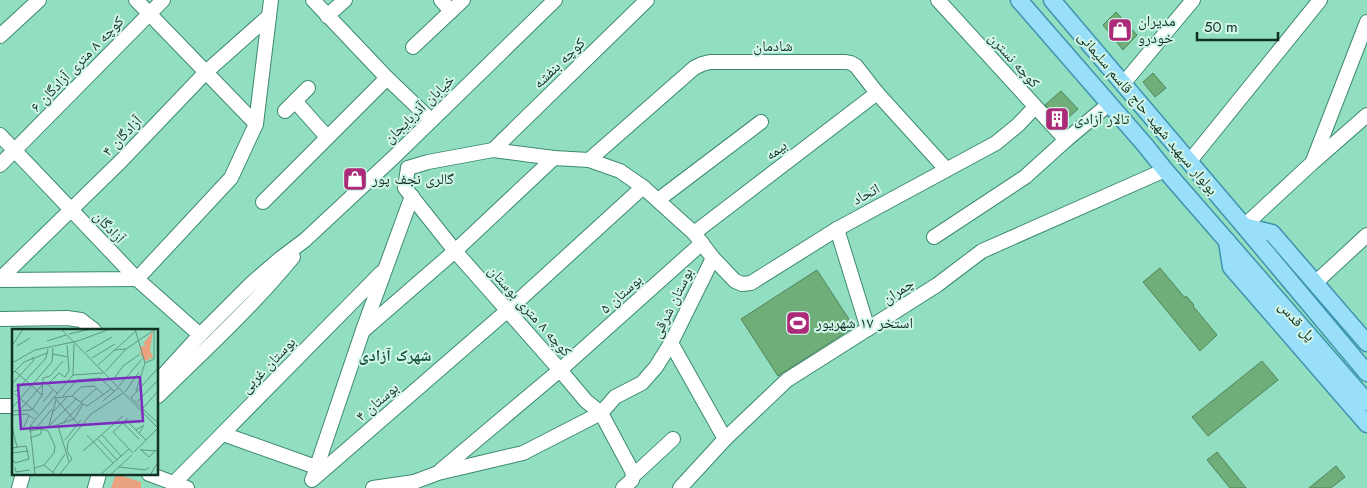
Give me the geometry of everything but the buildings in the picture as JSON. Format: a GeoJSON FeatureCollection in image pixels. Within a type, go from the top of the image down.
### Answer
{"type":"FeatureCollection","features":[{"type":"Feature","properties":{"kind":"main road","name":"بولوار سپهبد شهید حاج قاسم سلیمانی"},"geometry":{"type":"LineString","coordinates":[[1019,0],[1227,241]]}},
{"type":"Feature","properties":{"kind":"main road","name":"بولوار سپهبد شهید حاج قاسم سلیمانی"},"geometry":{"type":"LineString","coordinates":[[1059,3],[1123,84],[1244,226]]}},
{"type":"Feature","properties":{"kind":"main road"},"geometry":{"type":"LineString","coordinates":[[1244,226],[1272,233],[1367,344]]}},
{"type":"Feature","properties":{"kind":"main road","name":"پل قدس"},"geometry":{"type":"LineString","coordinates":[[1244,226],[1367,373]]}},
{"type":"Feature","properties":{"kind":"main road"},"geometry":{"type":"LineString","coordinates":[[1227,241],[1231,267],[1367,424]]}},
{"type":"Feature","properties":{"kind":"main road","name":"پل قدس"},"geometry":{"type":"LineString","coordinates":[[1227,241],[1367,402]]}},
{"type":"Feature","properties":{"kind":"street"},"geometry":{"type":"LineString","coordinates":[[0,36],[39,0]]}},
{"type":"Feature","properties":{"kind":"street"},"geometry":{"type":"LineString","coordinates":[[136,0],[256,124]]}},
{"type":"Feature","properties":{"kind":"street","name":"کوچه ۸ متری آزادگان ۶"},"geometry":{"type":"LineString","coordinates":[[0,165],[163,0]]}},
{"type":"Feature","properties":{"kind":"street"},"geometry":{"type":"LineString","coordinates":[[0,280],[136,279],[231,178],[256,124],[271,0]]}},
{"type":"Feature","properties":{"kind":"street"},"geometry":{"type":"LineString","coordinates":[[313,0],[387,78],[431,120]]}},
{"type":"Feature","properties":{"kind":"street"},"geometry":{"type":"LineString","coordinates":[[327,16],[345,0]]}},
{"type":"Feature","properties":{"kind":"street"},"geometry":{"type":"LineString","coordinates":[[441,0],[451,11]]}},
{"type":"Feature","properties":{"kind":"street"},"geometry":{"type":"LineString","coordinates":[[413,47],[463,0]]}},
{"type":"Feature","properties":{"kind":"street","name":"خیابان آذربایجان"},"geometry":{"type":"LineString","coordinates":[[159,380],[200,335],[254,282],[281,258],[306,240],[555,0]]}},
{"type":"Feature","properties":{"kind":"street","name":"کوچه بنفشه"},"geometry":{"type":"LineString","coordinates":[[493,150],[647,0]]}},
{"type":"Feature","properties":{"kind":"street","name":"کوچه نسترن"},"geometry":{"type":"LineString","coordinates":[[938,0],[1066,140]]}},
{"type":"Feature","properties":{"kind":"street"},"geometry":{"type":"LineString","coordinates":[[1123,84],[1193,0]]}},
{"type":"Feature","properties":{"kind":"street"},"geometry":{"type":"LineString","coordinates":[[1189,162],[1320,0]]}},
{"type":"Feature","properties":{"kind":"street","name":"آزادگان ۴"},"geometry":{"type":"LineString","coordinates":[[0,280],[121,161],[206,72],[268,16]]}},
{"type":"Feature","properties":{"kind":"street"},"geometry":{"type":"LineString","coordinates":[[1312,164],[1367,22]]}},
{"type":"Feature","properties":{"kind":"street","name":"شادمان"},"geometry":{"type":"LineString","coordinates":[[590,160],[694,68],[702,64],[729,62],[852,63],[946,169]]}},
{"type":"Feature","properties":{"kind":"street"},"geometry":{"type":"LineString","coordinates":[[263,202],[387,78]]}},
{"type":"Feature","properties":{"kind":"street"},"geometry":{"type":"LineString","coordinates":[[308,88],[290,106],[327,137]]}},
{"type":"Feature","properties":{"kind":"street","name":"بیمه"},"geometry":{"type":"LineString","coordinates":[[698,238],[877,93]]}},
{"type":"Feature","properties":{"kind":"street"},"geometry":{"type":"LineString","coordinates":[[934,237],[1025,178],[1109,104]]}},
{"type":"Feature","properties":{"kind":"street","name":"اتحاد"},"geometry":{"type":"LineString","coordinates":[[713,258],[735,281],[742,284],[751,283],[837,229],[996,143],[1018,125],[1035,107]]}},
{"type":"Feature","properties":{"kind":"street"},"geometry":{"type":"LineString","coordinates":[[1244,226],[1367,115]]}},
{"type":"Feature","properties":{"kind":"street"},"geometry":{"type":"LineString","coordinates":[[658,200],[761,122]]}},
{"type":"Feature","properties":{"kind":"street","name":"آزادگان"},"geometry":{"type":"LineString","coordinates":[[0,135],[136,279],[200,335]]}},
{"type":"Feature","properties":{"kind":"street","name":"بوستان شرقی"},"geometry":{"type":"LineString","coordinates":[[408,168],[428,162],[493,150],[554,158],[590,160],[620,171],[643,187],[698,238],[713,258],[671,343],[656,367],[642,383],[615,397],[601,412]]}},
{"type":"Feature","properties":{"kind":"street"},"geometry":{"type":"LineString","coordinates":[[395,156],[408,168]]}},
{"type":"Feature","properties":{"kind":"street"},"geometry":{"type":"LineString","coordinates":[[363,330],[455,252],[554,158]]}},
{"type":"Feature","properties":{"kind":"street","name":"کوچه ۸ متری بوستان"},"geometry":{"type":"LineString","coordinates":[[408,168],[405,188],[455,252],[508,310],[586,401],[601,412],[633,476]]}},
{"type":"Feature","properties":{"kind":"street","name":"چمران"},"geometry":{"type":"LineString","coordinates":[[680,488],[726,439],[788,380],[938,285],[982,251],[1165,170]]}},
{"type":"Feature","properties":{"kind":"street","name":"بوستان ۴"},"geometry":{"type":"LineString","coordinates":[[312,478],[508,310],[643,187]]}},
{"type":"Feature","properties":{"kind":"street","name":"بوستان غربی"},"geometry":{"type":"LineString","coordinates":[[312,478],[412,196]]}},
{"type":"Feature","properties":{"kind":"street"},"geometry":{"type":"LineString","coordinates":[[837,229],[868,329]]}},
{"type":"Feature","properties":{"kind":"street"},"geometry":{"type":"LineString","coordinates":[[1315,282],[1367,235]]}},
{"type":"Feature","properties":{"kind":"street","name":"بوستان ۵"},"geometry":{"type":"LineString","coordinates":[[438,473],[560,370],[698,238]]}},
{"type":"Feature","properties":{"kind":"street","name":"خیابان آذربایجان"},"geometry":{"type":"LineString","coordinates":[[159,395],[232,324],[278,275],[306,240]]}},
{"type":"Feature","properties":{"kind":"street","name":"بوستان غربی"},"geometry":{"type":"LineString","coordinates":[[174,483],[385,269]]}},
{"type":"Feature","properties":{"kind":"street"},"geometry":{"type":"LineString","coordinates":[[0,319],[67,318],[81,320],[93,329]]}},
{"type":"Feature","properties":{"kind":"street"},"geometry":{"type":"LineString","coordinates":[[671,343],[726,439]]}},
{"type":"Feature","properties":{"kind":"street"},"geometry":{"type":"LineString","coordinates":[[373,488],[415,485],[438,473],[523,453],[601,412]]}},
{"type":"Feature","properties":{"kind":"street"},"geometry":{"type":"LineString","coordinates":[[223,434],[312,478]]}},
{"type":"Feature","properties":{"kind":"street"},"geometry":{"type":"LineString","coordinates":[[623,488],[632,480],[633,476],[673,439]]}},
{"type":"Feature","properties":{"kind":"street"},"geometry":{"type":"LineString","coordinates":[[155,476],[187,488]]}},
{"type":"Feature","properties":{"kind":"shaded area"},"geometry":{"type":"Polygon","coordinates":[[[115,476],[122,476],[141,482],[141,488],[111,488],[115,476]]]}},
{"type":"Feature","properties":{"kind":"place","name":"مدیران خودرو"},"geometry":{"type":"Point","coordinates":[1120,30]}},
{"type":"Feature","properties":{"kind":"place","name":"تالار آزادی"},"geometry":{"type":"Point","coordinates":[1057,119]}},
{"type":"Feature","properties":{"kind":"place","name":"گالری نجف پور"},"geometry":{"type":"Point","coordinates":[355,179]}},
{"type":"Feature","properties":{"kind":"place","name":"استخر ١٧ شهریور"},"geometry":{"type":"Point","coordinates":[798,323]}},
{"type":"Feature","properties":{"kind":"district","name":"شهرک آزادی"},"geometry":{"type":"Point","coordinates":[395,355]}}]}
